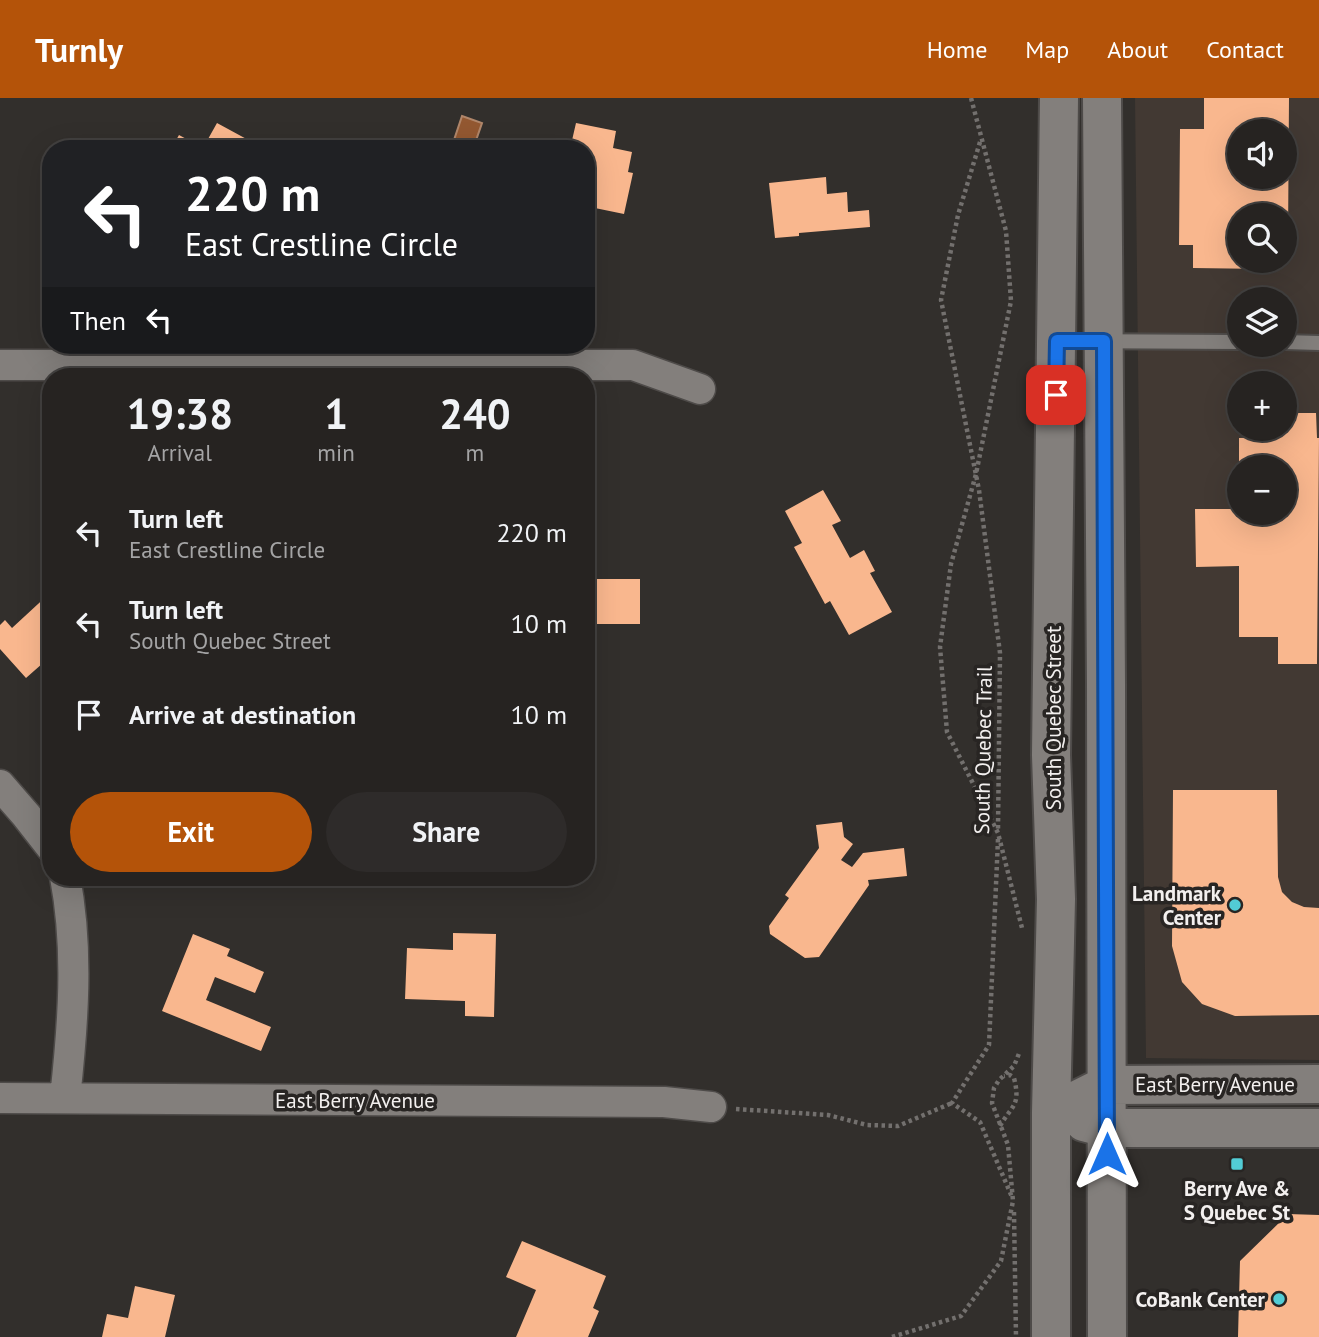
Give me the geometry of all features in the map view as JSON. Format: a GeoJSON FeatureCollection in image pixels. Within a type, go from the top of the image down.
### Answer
{"type":"FeatureCollection","features":[{"type":"Feature","properties":{"kind":"main road","name":"South Quebec Street"},"geometry":{"type":"LineString","coordinates":[[1051,1337],[1051,1113],[1056,899],[1051,755],[1059,98]]}},
{"type":"Feature","properties":{"kind":"main road"},"geometry":{"type":"LineString","coordinates":[[1101,98],[1107,1337]]}},
{"type":"Feature","properties":{"kind":"main road"},"geometry":{"type":"LineString","coordinates":[[1051,755],[1106,758]]}},
{"type":"Feature","properties":{"kind":"main road","name":"East Berry Avenue"},"geometry":{"type":"LineString","coordinates":[[1051,1113],[1107,1085],[1319,1084]]}},
{"type":"Feature","properties":{"kind":"main road","name":"East Berry Avenue"},"geometry":{"type":"LineString","coordinates":[[1051,1113],[1107,1128],[1319,1128]]}},
{"type":"Feature","properties":{"kind":"street"},"geometry":{"type":"LineString","coordinates":[[0,365],[633,365],[700,389]]}},
{"type":"Feature","properties":{"kind":"street"},"geometry":{"type":"LineString","coordinates":[[0,785],[42,835]]}},
{"type":"Feature","properties":{"kind":"street"},"geometry":{"type":"LineString","coordinates":[[65,1098],[73,1006],[72,933],[66,886]]}},
{"type":"Feature","properties":{"kind":"street","name":"East Berry Avenue"},"geometry":{"type":"LineString","coordinates":[[0,1098],[664,1102],[710,1107]]}},
{"type":"Feature","properties":{"kind":"lane"},"geometry":{"type":"LineString","coordinates":[[1057,341],[1227,342]]}},
{"type":"Feature","properties":{"kind":"lane"},"geometry":{"type":"LineString","coordinates":[[1297,342],[1319,343]]}},
{"type":"Feature","properties":{"kind":"path"},"geometry":{"type":"LineString","coordinates":[[971,98],[1006,231],[1012,301],[976,474],[951,564],[940,647],[947,732],[998,833],[1022,928],[1022,940]]}},
{"type":"Feature","properties":{"kind":"path","name":"South Quebec Trail"},"geometry":{"type":"LineString","coordinates":[[952,1103],[989,1045],[998,833],[1000,653],[976,474],[941,300],[958,215],[981,142]]}},
{"type":"Feature","properties":{"kind":"path"},"geometry":{"type":"LineString","coordinates":[[1016,1337],[1013,1201],[1008,1145],[992,1103],[994,1088],[1014,1066],[1024,1041]]}},
{"type":"Feature","properties":{"kind":"path"},"geometry":{"type":"LineString","coordinates":[[1000,1126],[1014,1110],[1017,1099],[1014,1078],[1010,1075],[1003,1076]]}},
{"type":"Feature","properties":{"kind":"path"},"geometry":{"type":"LineString","coordinates":[[710,1107],[828,1115],[867,1125],[898,1126],[952,1103],[980,1122],[1013,1201],[1001,1261],[961,1316],[892,1337]]}},
{"type":"Feature","properties":{"kind":"shaded area"},"geometry":{"type":"Polygon","coordinates":[[[1135,98],[1319,98],[1319,1060],[1146,1058],[1135,98]]]}},
{"type":"Feature","properties":{"kind":"shaded area"},"geometry":{"type":"Polygon","coordinates":[[[462,116],[482,123],[476,140],[454,140],[462,116]]]}},
{"type":"Feature","properties":{"kind":"building"},"geometry":{"type":"Polygon","coordinates":[[[1204,98],[1289,98],[1289,119],[1227,119],[1227,189],[1288,189],[1288,203],[1227,203],[1227,268],[1193,268],[1193,245],[1179,245],[1180,129],[1204,129],[1204,98]]]}},
{"type":"Feature","properties":{"kind":"building"},"geometry":{"type":"Polygon","coordinates":[[[217,123],[248,140],[207,140],[217,123]]]}},
{"type":"Feature","properties":{"kind":"building"},"geometry":{"type":"Polygon","coordinates":[[[576,123],[616,131],[613,148],[632,152],[628,172],[633,173],[624,214],[595,208],[595,140],[572,140],[576,123]]]}},
{"type":"Feature","properties":{"kind":"building"},"geometry":{"type":"Polygon","coordinates":[[[826,177],[827,194],[847,192],[848,212],[869,210],[870,227],[799,233],[799,236],[775,238],[769,183],[826,177]]]}},
{"type":"Feature","properties":{"kind":"building"},"geometry":{"type":"Polygon","coordinates":[[[1297,413],[1316,413],[1319,438],[1317,664],[1278,664],[1278,637],[1239,637],[1239,566],[1196,567],[1195,509],[1227,509],[1227,525],[1297,525],[1297,455],[1239,455],[1239,441],[1297,441],[1297,413]]]}},
{"type":"Feature","properties":{"kind":"building"},"geometry":{"type":"Polygon","coordinates":[[[823,490],[841,521],[832,525],[850,558],[864,550],[875,571],[870,573],[892,612],[849,635],[830,601],[825,604],[794,547],[802,543],[785,511],[823,490]]]}},
{"type":"Feature","properties":{"kind":"building"},"geometry":{"type":"Polygon","coordinates":[[[595,579],[640,579],[640,624],[595,624],[595,579]]]}},
{"type":"Feature","properties":{"kind":"building"},"geometry":{"type":"Polygon","coordinates":[[[42,600],[42,664],[26,678],[0,649],[0,625],[5,620],[12,628],[42,600]]]}},
{"type":"Feature","properties":{"kind":"building","name":"Landmark Center"},"geometry":{"type":"Polygon","coordinates":[[[1173,790],[1277,790],[1278,877],[1282,892],[1292,902],[1304,907],[1319,908],[1319,1015],[1235,1016],[1202,1004],[1182,982],[1172,946],[1173,790]]]}},
{"type":"Feature","properties":{"kind":"building"},"geometry":{"type":"Polygon","coordinates":[[[842,822],[844,837],[853,844],[841,860],[852,867],[863,853],[904,848],[907,876],[868,880],[869,885],[819,957],[805,958],[770,934],[769,926],[789,898],[785,895],[819,848],[816,825],[842,822]]]}},
{"type":"Feature","properties":{"kind":"building"},"geometry":{"type":"Polygon","coordinates":[[[453,933],[496,934],[494,1017],[465,1016],[465,1001],[405,999],[407,948],[453,950],[453,933]]]}},
{"type":"Feature","properties":{"kind":"building"},"geometry":{"type":"Polygon","coordinates":[[[193,934],[230,949],[227,956],[264,972],[255,993],[215,977],[206,1000],[271,1027],[261,1051],[162,1011],[193,934]]]}},
{"type":"Feature","properties":{"kind":"building","name":"CoBank Center"},"geometry":{"type":"Polygon","coordinates":[[[1288,1214],[1319,1215],[1319,1337],[1238,1337],[1240,1261],[1288,1214]]]}},
{"type":"Feature","properties":{"kind":"building"},"geometry":{"type":"Polygon","coordinates":[[[522,1241],[606,1276],[593,1308],[599,1311],[588,1337],[516,1337],[536,1290],[506,1277],[522,1241]]]}},
{"type":"Feature","properties":{"kind":"building"},"geometry":{"type":"Polygon","coordinates":[[[135,1286],[175,1295],[165,1337],[102,1337],[107,1314],[128,1318],[135,1286]]]}},
{"type":"Feature","properties":{"kind":"place","name":"Landmark Center"},"geometry":{"type":"Point","coordinates":[1235,905]}},
{"type":"Feature","properties":{"kind":"place","name":"Berry Ave & S Quebec St"},"geometry":{"type":"Point","coordinates":[1237,1164]}},
{"type":"Feature","properties":{"kind":"place","name":"CoBank Center"},"geometry":{"type":"Point","coordinates":[1279,1299]}},
{"type":"Feature","properties":{"kind":"route"},"geometry":{"type":"LineString","coordinates":[[1056,395],[1057,341],[1104,341],[1107,1154]]}}]}
